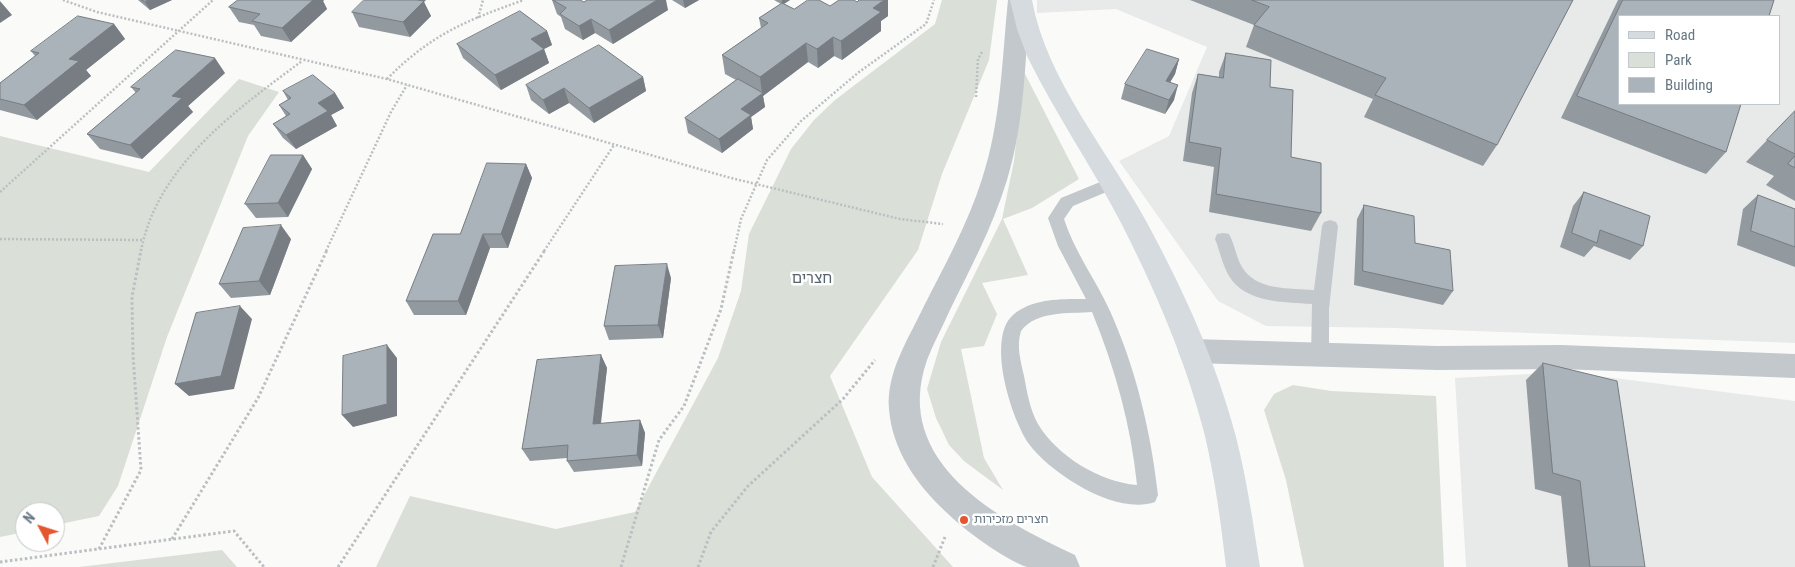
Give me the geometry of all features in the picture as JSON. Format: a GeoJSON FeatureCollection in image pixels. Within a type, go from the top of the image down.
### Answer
{"type":"FeatureCollection","features":[{"type":"Feature","properties":{"kind":"street"},"geometry":{"type":"LineString","coordinates":[[1019,7],[1039,60],[1142,238],[1173,304],[1192,351],[1220,436],[1236,511],[1243,567]]}},
{"type":"Feature","properties":{"kind":"street"},"geometry":{"type":"LineString","coordinates":[[1019,7],[1006,132],[987,203],[919,345],[908,375],[904,409],[914,449],[934,480],[978,519],[1023,548],[1063,567]]}},
{"type":"Feature","properties":{"kind":"street"},"geometry":{"type":"LineString","coordinates":[[1192,351],[1436,358],[1561,357],[1795,366]]}},
{"type":"Feature","properties":{"kind":"lane"},"geometry":{"type":"LineString","coordinates":[[1098,305],[1034,311],[1021,319],[1012,330],[1007,341],[1021,408],[1032,433],[1058,459],[1088,480],[1111,490],[1148,495],[1146,470],[1132,401],[1098,305],[1059,231],[1056,218],[1067,202],[1110,184]]}},
{"type":"Feature","properties":{"kind":"lane"},"geometry":{"type":"LineString","coordinates":[[1320,356],[1321,297],[1330,226]]}},
{"type":"Feature","properties":{"kind":"lane"},"geometry":{"type":"LineString","coordinates":[[1223,239],[1237,274],[1249,286],[1264,292],[1321,297]]}},
{"type":"Feature","properties":{"kind":"path"},"geometry":{"type":"LineString","coordinates":[[62,0],[97,12],[179,32],[387,79],[756,184],[900,219],[975,228]]}},
{"type":"Feature","properties":{"kind":"path"},"geometry":{"type":"LineString","coordinates":[[0,192],[122,79],[179,32],[213,0]]}},
{"type":"Feature","properties":{"kind":"path"},"geometry":{"type":"LineString","coordinates":[[478,18],[483,0]]}},
{"type":"Feature","properties":{"kind":"path"},"geometry":{"type":"LineString","coordinates":[[387,79],[416,51],[443,34],[524,0]]}},
{"type":"Feature","properties":{"kind":"path"},"geometry":{"type":"LineString","coordinates":[[621,567],[659,440],[684,406],[721,309],[740,219],[767,160],[801,121],[859,72],[912,36],[926,24],[934,0]]}},
{"type":"Feature","properties":{"kind":"path"},"geometry":{"type":"LineString","coordinates":[[976,106],[978,59],[992,36],[1019,7]]}},
{"type":"Feature","properties":{"kind":"path"},"geometry":{"type":"LineString","coordinates":[[99,549],[130,494],[141,470],[133,355],[132,297],[143,240],[156,203],[185,162],[242,106],[302,60]]}},
{"type":"Feature","properties":{"kind":"path"},"geometry":{"type":"LineString","coordinates":[[172,539],[258,398],[391,112],[406,85]]}},
{"type":"Feature","properties":{"kind":"path"},"geometry":{"type":"LineString","coordinates":[[338,567],[614,145]]}},
{"type":"Feature","properties":{"kind":"path"},"geometry":{"type":"LineString","coordinates":[[0,239],[143,240]]}},
{"type":"Feature","properties":{"kind":"path"},"geometry":{"type":"LineString","coordinates":[[698,567],[711,532],[748,486],[843,399],[880,354]]}},
{"type":"Feature","properties":{"kind":"path"},"geometry":{"type":"LineString","coordinates":[[0,562],[234,531],[264,567]]}},
{"type":"Feature","properties":{"kind":"shaded area"},"geometry":{"type":"Polygon","coordinates":[[[1037,0],[1795,0],[1795,343],[1395,328],[1266,326],[1218,301],[1119,161],[1169,136],[1207,47],[1116,9],[1037,13],[1037,0]]]}},
{"type":"Feature","properties":{"kind":"shaded area"},"geometry":{"type":"Polygon","coordinates":[[[1567,372],[1795,401],[1795,567],[1466,567],[1455,378],[1567,372]]]}},
{"type":"Feature","properties":{"kind":"green space"},"geometry":{"type":"Polygon","coordinates":[[[942,0],[997,0],[989,60],[942,174],[918,250],[830,376],[872,477],[953,567],[376,567],[410,496],[556,529],[635,512],[718,358],[741,291],[749,234],[791,149],[814,120],[835,100],[935,24],[942,0]]]}},
{"type":"Feature","properties":{"kind":"green space"},"geometry":{"type":"Polygon","coordinates":[[[1024,72],[1079,179],[1032,208],[1003,219],[1028,275],[982,283],[997,314],[984,346],[961,349],[984,458],[1003,490],[964,461],[949,445],[936,418],[927,389],[941,342],[1002,219],[1014,161],[1024,72]]]}},
{"type":"Feature","properties":{"kind":"green space"},"geometry":{"type":"Polygon","coordinates":[[[239,79],[279,92],[248,136],[167,337],[118,486],[99,516],[65,523],[65,502],[15,502],[15,534],[0,537],[0,136],[149,172],[239,79]]]}},
{"type":"Feature","properties":{"kind":"green space"},"geometry":{"type":"Polygon","coordinates":[[[1293,385],[1331,391],[1436,396],[1444,567],[1304,567],[1286,480],[1264,410],[1274,394],[1293,385]]]}},
{"type":"Feature","properties":{"kind":"green space"},"geometry":{"type":"Polygon","coordinates":[[[222,550],[237,567],[79,567],[222,550]]]}},
{"type":"Feature","properties":{"kind":"building"},"geometry":{"type":"Polygon","coordinates":[[[238,0],[313,0],[282,28],[252,21],[260,14],[229,7],[238,0]]]}},
{"type":"Feature","properties":{"kind":"building"},"geometry":{"type":"Polygon","coordinates":[[[364,0],[424,1],[403,22],[352,12],[364,0]]]}},
{"type":"Feature","properties":{"kind":"building"},"geometry":{"type":"Polygon","coordinates":[[[553,0],[580,0],[584,2],[587,0],[657,0],[609,30],[591,19],[579,26],[560,14],[566,8],[553,0]]]}},
{"type":"Feature","properties":{"kind":"building"},"geometry":{"type":"Polygon","coordinates":[[[808,0],[819,0],[830,6],[839,0],[854,0],[857,2],[859,0],[884,0],[873,8],[881,12],[841,41],[833,37],[817,49],[806,43],[760,77],[722,55],[768,23],[759,18],[782,3],[794,9],[808,0]]]}},
{"type":"Feature","properties":{"kind":"building"},"geometry":{"type":"Polygon","coordinates":[[[1252,0],[1573,0],[1497,145],[1375,95],[1386,78],[1254,25],[1269,7],[1252,0]]]}},
{"type":"Feature","properties":{"kind":"building"},"geometry":{"type":"Polygon","coordinates":[[[1623,0],[1774,0],[1769,15],[1618,15],[1618,105],[1741,105],[1726,152],[1577,96],[1623,0]]]}},
{"type":"Feature","properties":{"kind":"building"},"geometry":{"type":"Polygon","coordinates":[[[520,11],[547,31],[531,39],[544,49],[495,75],[457,44],[520,11]]]}},
{"type":"Feature","properties":{"kind":"building"},"geometry":{"type":"Polygon","coordinates":[[[78,16],[114,24],[69,59],[79,61],[24,105],[0,99],[0,83],[39,53],[31,51],[78,16]]]}},
{"type":"Feature","properties":{"kind":"building"},"geometry":{"type":"Polygon","coordinates":[[[599,45],[643,77],[589,108],[564,88],[543,100],[526,85],[599,45]]]}},
{"type":"Feature","properties":{"kind":"building"},"geometry":{"type":"Polygon","coordinates":[[[1147,49],[1179,59],[1166,81],[1178,85],[1169,100],[1125,84],[1147,49]]]}},
{"type":"Feature","properties":{"kind":"building"},"geometry":{"type":"Polygon","coordinates":[[[176,50],[215,58],[172,96],[182,98],[130,145],[87,134],[140,89],[131,87],[176,50]]]}},
{"type":"Feature","properties":{"kind":"building"},"geometry":{"type":"Polygon","coordinates":[[[1226,53],[1271,60],[1270,87],[1293,90],[1291,157],[1321,163],[1321,213],[1216,194],[1221,148],[1189,142],[1198,74],[1223,78],[1226,53]]]}},
{"type":"Feature","properties":{"kind":"building"},"geometry":{"type":"Polygon","coordinates":[[[313,75],[335,93],[318,103],[328,111],[286,135],[273,124],[290,114],[279,105],[291,98],[283,91],[313,75]]]}},
{"type":"Feature","properties":{"kind":"building"},"geometry":{"type":"Polygon","coordinates":[[[738,79],[763,93],[741,109],[751,115],[719,139],[685,118],[738,79]]]}},
{"type":"Feature","properties":{"kind":"building"},"geometry":{"type":"Polygon","coordinates":[[[1795,111],[1795,154],[1767,140],[1795,111]]]}},
{"type":"Feature","properties":{"kind":"building"},"geometry":{"type":"Polygon","coordinates":[[[271,155],[303,155],[278,203],[245,204],[271,155]]]}},
{"type":"Feature","properties":{"kind":"building"},"geometry":{"type":"Polygon","coordinates":[[[1795,156],[1795,168],[1788,164],[1795,156]]]}},
{"type":"Feature","properties":{"kind":"building"},"geometry":{"type":"Polygon","coordinates":[[[487,163],[526,164],[501,234],[483,234],[458,301],[406,301],[433,234],[460,234],[487,163]]]}},
{"type":"Feature","properties":{"kind":"building"},"geometry":{"type":"Polygon","coordinates":[[[1584,192],[1650,216],[1643,246],[1600,230],[1597,243],[1572,233],[1584,192]]]}},
{"type":"Feature","properties":{"kind":"building"},"geometry":{"type":"Polygon","coordinates":[[[1758,195],[1795,209],[1795,247],[1751,231],[1758,195]]]}},
{"type":"Feature","properties":{"kind":"building"},"geometry":{"type":"Polygon","coordinates":[[[1364,205],[1414,216],[1415,243],[1450,250],[1453,291],[1363,271],[1364,205]]]}},
{"type":"Feature","properties":{"kind":"building"},"geometry":{"type":"Polygon","coordinates":[[[281,225],[259,281],[219,284],[243,228],[281,225]]]}},
{"type":"Feature","properties":{"kind":"building"},"geometry":{"type":"Polygon","coordinates":[[[667,264],[658,325],[604,326],[615,266],[667,264]]]}},
{"type":"Feature","properties":{"kind":"building"},"geometry":{"type":"Polygon","coordinates":[[[240,306],[221,376],[175,384],[196,313],[240,306]]]}},
{"type":"Feature","properties":{"kind":"building"},"geometry":{"type":"Polygon","coordinates":[[[387,345],[387,404],[342,415],[343,356],[387,345]]]}},
{"type":"Feature","properties":{"kind":"building"},"geometry":{"type":"Polygon","coordinates":[[[601,355],[593,424],[640,420],[637,455],[567,461],[568,445],[522,449],[537,360],[601,355]]]}},
{"type":"Feature","properties":{"kind":"building"},"geometry":{"type":"Polygon","coordinates":[[[1543,363],[1617,381],[1645,567],[1590,567],[1580,481],[1553,473],[1543,363]]]}},
{"type":"Feature","properties":{"kind":"place","name":"חצרים מזכירות"},"geometry":{"type":"Point","coordinates":[964,520]}},
{"type":"Feature","properties":{"kind":"district","name":"חצרים"},"geometry":{"type":"Point","coordinates":[812,279]}}]}
